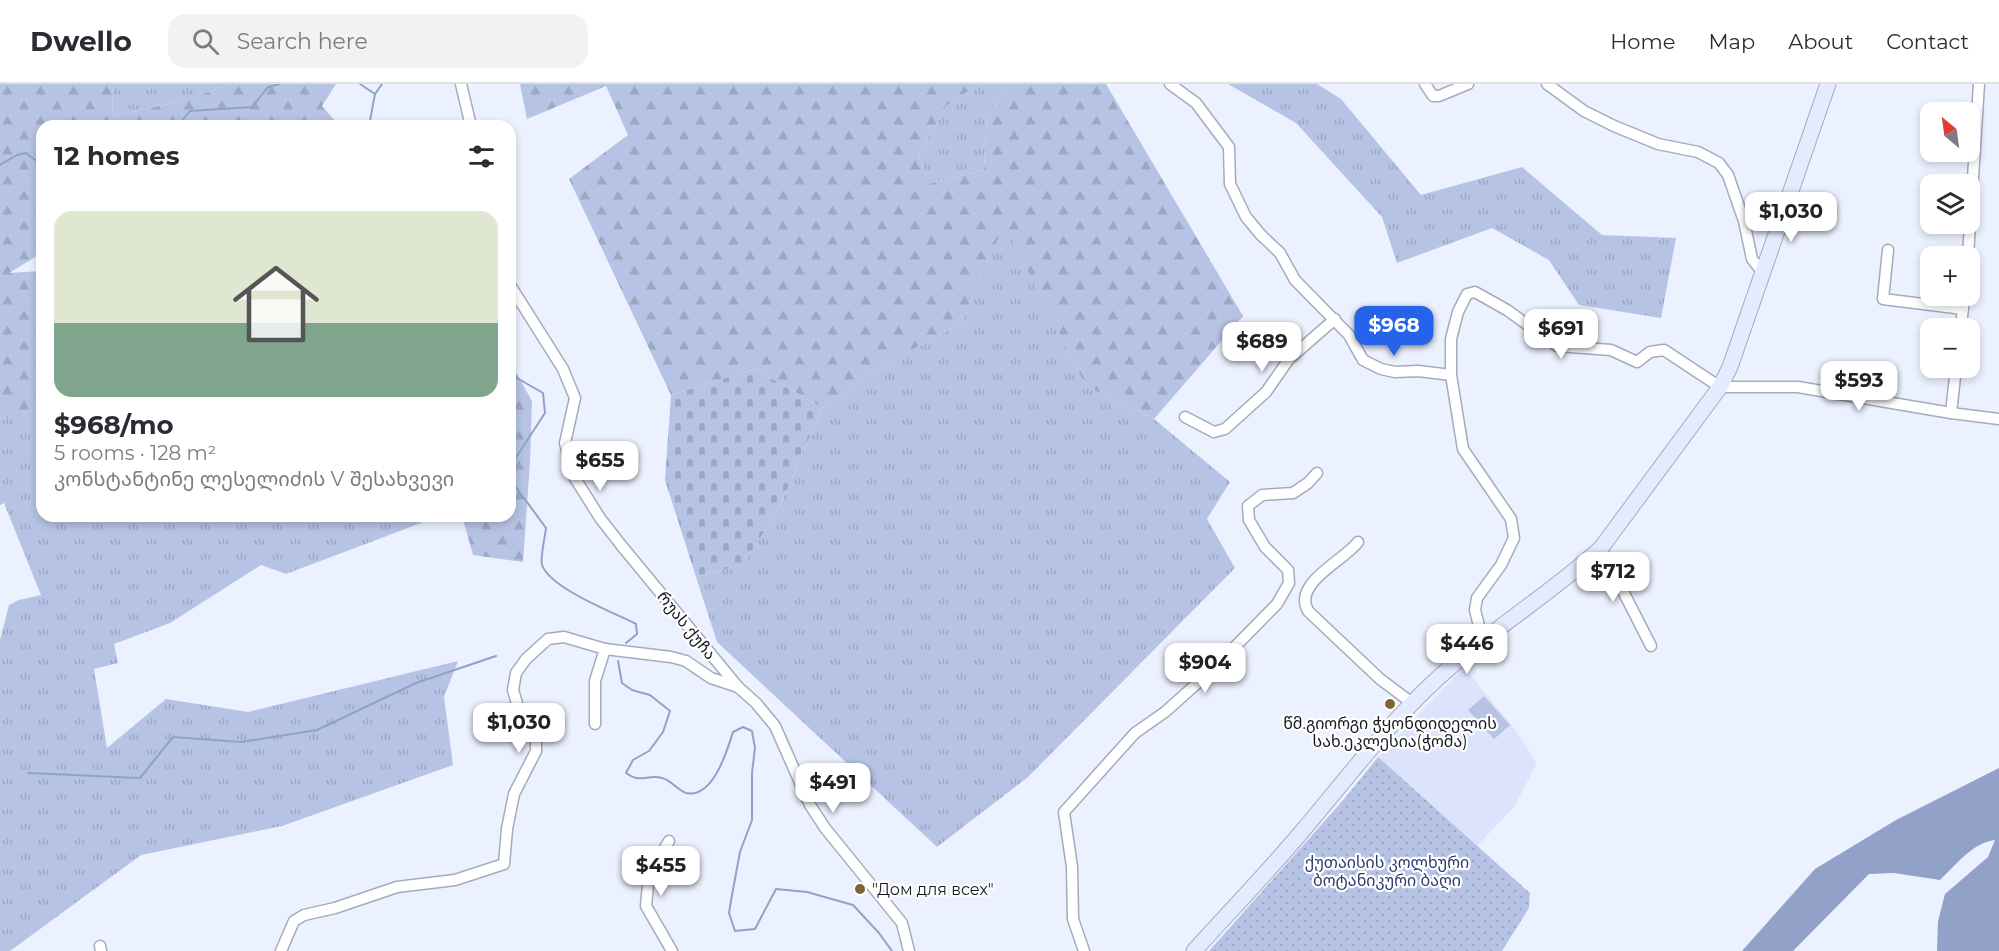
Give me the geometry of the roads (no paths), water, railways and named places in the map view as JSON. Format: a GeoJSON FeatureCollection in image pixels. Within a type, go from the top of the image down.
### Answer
{"type":"FeatureCollection","features":[{"type":"Feature","properties":{"kind":"main road"},"geometry":{"type":"LineString","coordinates":[[1194,951],[1302,832],[1412,702],[1438,677],[1577,570],[1601,548],[1720,387],[1730,367],[1828,84]]}},
{"type":"Feature","properties":{"kind":"street"},"geometry":{"type":"LineString","coordinates":[[461,84],[471,120]]}},
{"type":"Feature","properties":{"kind":"street"},"geometry":{"type":"LineString","coordinates":[[1170,84],[1196,103],[1229,147],[1230,184],[1246,217],[1280,253],[1294,280],[1349,335],[1363,360],[1381,369],[1395,372],[1418,371],[1451,375]]}},
{"type":"Feature","properties":{"kind":"street"},"geometry":{"type":"LineString","coordinates":[[1425,84],[1432,96],[1439,96],[1468,84]]}},
{"type":"Feature","properties":{"kind":"street"},"geometry":{"type":"LineString","coordinates":[[1546,84],[1584,111],[1614,126],[1658,144],[1698,152],[1719,163],[1728,175],[1744,221],[1752,259],[1763,273]]}},
{"type":"Feature","properties":{"kind":"street"},"geometry":{"type":"LineString","coordinates":[[1969,246],[1979,84]]}},
{"type":"Feature","properties":{"kind":"street"},"geometry":{"type":"LineString","coordinates":[[1888,250],[1883,298],[1963,309]]}},
{"type":"Feature","properties":{"kind":"street"},"geometry":{"type":"LineString","coordinates":[[1483,642],[1475,610],[1477,598],[1501,565],[1514,538],[1511,519],[1463,449],[1451,375],[1451,339],[1458,312],[1467,294],[1475,292],[1507,310],[1557,346],[1611,350],[1637,362],[1650,352],[1664,350],[1720,387],[1797,387],[1951,414],[1999,419]]}},
{"type":"Feature","properties":{"kind":"street","name":"რუას ქუჩა"},"geometry":{"type":"LineString","coordinates":[[516,294],[564,369],[573,390],[574,408],[565,443],[573,475],[600,518],[621,545],[738,687],[756,703],[775,726],[810,805],[825,828],[902,923],[909,951]]}},
{"type":"Feature","properties":{"kind":"street"},"geometry":{"type":"LineString","coordinates":[[1962,318],[1963,306]]}},
{"type":"Feature","properties":{"kind":"street"},"geometry":{"type":"LineString","coordinates":[[1185,417],[1214,432],[1224,429],[1266,392],[1289,359],[1335,319]]}},
{"type":"Feature","properties":{"kind":"street"},"geometry":{"type":"LineString","coordinates":[[1951,414],[1955,378]]}},
{"type":"Feature","properties":{"kind":"street"},"geometry":{"type":"LineString","coordinates":[[1083,951],[1073,920],[1072,867],[1064,812],[1135,733],[1165,712],[1204,677],[1277,604],[1289,583],[1288,570],[1265,547],[1248,520],[1248,506],[1262,495],[1293,493],[1308,483],[1317,473]]}},
{"type":"Feature","properties":{"kind":"street"},"geometry":{"type":"LineString","coordinates":[[1358,542],[1330,564],[1307,591],[1304,604],[1308,611],[1380,679],[1412,702]]}},
{"type":"Feature","properties":{"kind":"street"},"geometry":{"type":"LineString","coordinates":[[1601,548],[1651,646]]}},
{"type":"Feature","properties":{"kind":"street"},"geometry":{"type":"LineString","coordinates":[[281,951],[294,921],[304,915],[335,908],[396,887],[455,880],[504,864],[507,829],[514,794],[536,751],[536,736],[519,710],[513,690],[516,673],[526,659],[548,639],[564,637],[605,649],[671,657],[686,661],[711,678],[738,687]]}},
{"type":"Feature","properties":{"kind":"street"},"geometry":{"type":"LineString","coordinates":[[596,724],[595,681],[605,649]]}},
{"type":"Feature","properties":{"kind":"street"},"geometry":{"type":"LineString","coordinates":[[669,841],[649,874],[646,906],[672,951]]}},
{"type":"Feature","properties":{"kind":"waterway"},"geometry":{"type":"LineString","coordinates":[[183,120],[190,111],[252,107],[268,87],[279,84]]}},
{"type":"Feature","properties":{"kind":"waterway"},"geometry":{"type":"LineString","coordinates":[[360,84],[375,94],[370,120]]}},
{"type":"Feature","properties":{"kind":"waterway"},"geometry":{"type":"LineString","coordinates":[[375,94],[382,84]]}},
{"type":"Feature","properties":{"kind":"waterway"},"geometry":{"type":"LineString","coordinates":[[0,165],[17,155],[26,153],[36,160]]}},
{"type":"Feature","properties":{"kind":"waterway"},"geometry":{"type":"LineString","coordinates":[[516,377],[543,393],[545,413],[516,457]]}},
{"type":"Feature","properties":{"kind":"waterway"},"geometry":{"type":"LineString","coordinates":[[516,487],[546,528],[542,565],[548,574],[570,591],[636,624],[637,634],[626,643]]}},
{"type":"Feature","properties":{"kind":"waterway"},"geometry":{"type":"LineString","coordinates":[[28,773],[140,778],[173,737],[241,742],[317,730],[416,683],[496,656]]}},
{"type":"Feature","properties":{"kind":"waterway"},"geometry":{"type":"LineString","coordinates":[[618,661],[622,683],[632,690],[650,695],[670,711],[663,732],[649,751],[633,760],[626,773],[631,776],[662,778],[683,792],[696,793],[704,789],[717,772],[733,732],[743,727],[752,731],[755,748],[752,773],[752,820],[740,852],[729,913],[735,931],[755,929],[776,889],[807,892],[853,905],[892,951]]}},
{"type":"Feature","properties":{"kind":"place","name":"წმ.გიორგი ჭყონდიდელის სახ.ეკლესია(ჭომა)"},"geometry":{"type":"Point","coordinates":[1390,704]}},
{"type":"Feature","properties":{"kind":"place","name":"\"Дом для всех\""},"geometry":{"type":"Point","coordinates":[860,889]}},
{"type":"Feature","properties":{"kind":"park label","name":"ქუთაისის კოლხური ბოტანიკური ბაღი"},"geometry":{"type":"Point","coordinates":[1387,871]}}]}
